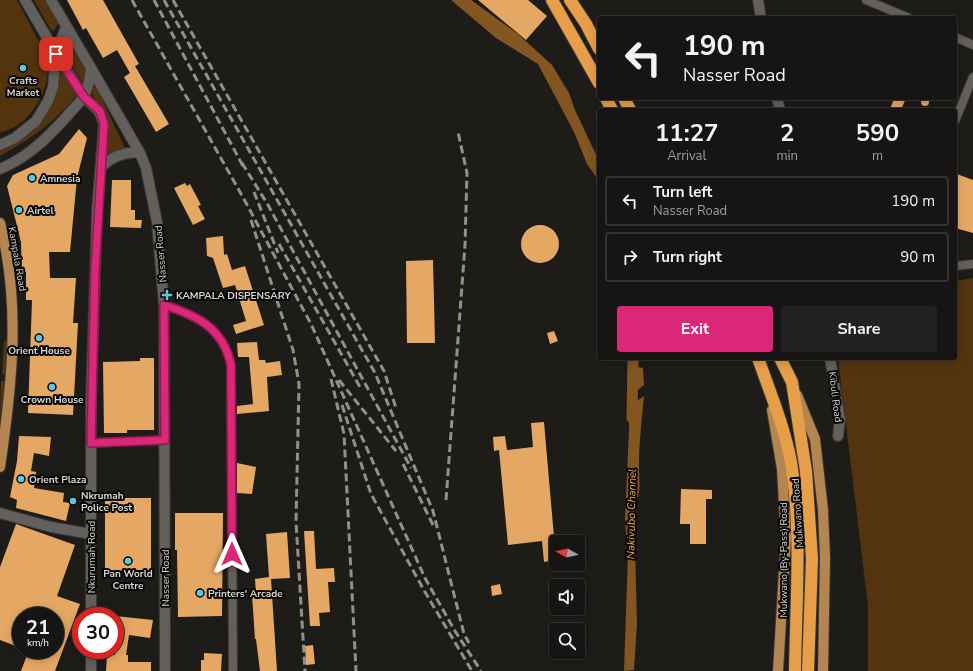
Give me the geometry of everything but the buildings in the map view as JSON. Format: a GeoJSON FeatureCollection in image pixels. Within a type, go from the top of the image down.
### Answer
{"type":"FeatureCollection","features":[{"type":"Feature","properties":{"kind":"highway"},"geometry":{"type":"LineString","coordinates":[[552,0],[597,79]]}},
{"type":"Feature","properties":{"kind":"highway"},"geometry":{"type":"LineString","coordinates":[[570,0],[586,24],[597,45]]}},
{"type":"Feature","properties":{"kind":"highway","name":"Mukwano (By-Pass) Road"},"geometry":{"type":"LineString","coordinates":[[759,360],[785,438],[797,508],[795,671]]}},
{"type":"Feature","properties":{"kind":"highway","name":"Mukwano Road"},"geometry":{"type":"LineString","coordinates":[[781,360],[792,382],[806,471],[811,551],[808,671]]}},
{"type":"Feature","properties":{"kind":"main road","name":"Kampala Road"},"geometry":{"type":"LineString","coordinates":[[0,223],[11,277],[14,331],[11,380],[0,467]]}},
{"type":"Feature","properties":{"kind":"main road"},"geometry":{"type":"LineString","coordinates":[[792,382],[815,439],[824,510],[825,558],[823,671]]}},
{"type":"Feature","properties":{"kind":"main road"},"geometry":{"type":"LineString","coordinates":[[769,389],[782,469],[786,538],[778,671]]}},
{"type":"Feature","properties":{"kind":"street","name":"Nkurumah Road"},"geometry":{"type":"LineString","coordinates":[[25,0],[56,54],[84,97],[96,107],[102,117],[104,131],[95,270],[91,443],[91,607]]}},
{"type":"Feature","properties":{"kind":"street","name":"Nasser Road"},"geometry":{"type":"LineString","coordinates":[[51,0],[140,153],[146,168],[157,222],[164,305],[165,671]]}},
{"type":"Feature","properties":{"kind":"street"},"geometry":{"type":"LineString","coordinates":[[758,0],[761,16]]}},
{"type":"Feature","properties":{"kind":"street"},"geometry":{"type":"LineString","coordinates":[[866,0],[904,16]]}},
{"type":"Feature","properties":{"kind":"street"},"geometry":{"type":"LineString","coordinates":[[0,145],[22,134],[42,113],[53,87],[56,54],[66,27]]}},
{"type":"Feature","properties":{"kind":"street"},"geometry":{"type":"LineString","coordinates":[[957,38],[973,45]]}},
{"type":"Feature","properties":{"kind":"street"},"geometry":{"type":"LineString","coordinates":[[0,169],[20,159],[38,147],[84,97],[89,82],[91,68]]}},
{"type":"Feature","properties":{"kind":"street"},"geometry":{"type":"LineString","coordinates":[[957,116],[973,77]]}},
{"type":"Feature","properties":{"kind":"street"},"geometry":{"type":"LineString","coordinates":[[101,167],[110,159],[122,154],[140,153]]}},
{"type":"Feature","properties":{"kind":"street"},"geometry":{"type":"LineString","coordinates":[[957,266],[973,264]]}},
{"type":"Feature","properties":{"kind":"street"},"geometry":{"type":"LineString","coordinates":[[164,305],[183,311],[214,330],[224,343],[231,365],[233,671]]}},
{"type":"Feature","properties":{"kind":"street","name":"Kibuli Road"},"geometry":{"type":"LineString","coordinates":[[830,360],[840,418],[838,436]]}},
{"type":"Feature","properties":{"kind":"street"},"geometry":{"type":"LineString","coordinates":[[91,443],[165,440]]}},
{"type":"Feature","properties":{"kind":"street"},"geometry":{"type":"LineString","coordinates":[[0,513],[51,527],[91,534]]}},
{"type":"Feature","properties":{"kind":"street"},"geometry":{"type":"LineString","coordinates":[[91,659],[91,671]]}},
{"type":"Feature","properties":{"kind":"shaded area","name":"Crafts Market"},"geometry":{"type":"Polygon","coordinates":[[[0,0],[17,0],[48,59],[48,70],[42,94],[30,114],[21,123],[11,129],[0,132],[0,0]]]}},
{"type":"Feature","properties":{"kind":"shaded area"},"geometry":{"type":"Polygon","coordinates":[[[34,0],[47,0],[59,22],[54,31],[51,30],[34,0]]]}},
{"type":"Feature","properties":{"kind":"shaded area"},"geometry":{"type":"Polygon","coordinates":[[[68,39],[86,69],[85,86],[65,55],[64,42],[68,39]]]}},
{"type":"Feature","properties":{"kind":"shaded area"},"geometry":{"type":"Polygon","coordinates":[[[61,65],[78,94],[42,129],[0,156],[0,150],[17,142],[47,112],[59,86],[61,65]]]}},
{"type":"Feature","properties":{"kind":"shaded area"},"geometry":{"type":"Polygon","coordinates":[[[94,82],[131,161],[126,158],[105,158],[109,121],[92,94],[94,82]]]}},
{"type":"Feature","properties":{"kind":"shaded area"},"geometry":{"type":"Polygon","coordinates":[[[973,278],[973,671],[868,671],[868,606],[838,360],[957,360],[957,281],[973,278]]]}},
{"type":"Feature","properties":{"kind":"shaded area"},"geometry":{"type":"Polygon","coordinates":[[[4,341],[9,341],[7,375],[2,374],[4,341]]]}},
{"type":"Feature","properties":{"kind":"shaded area"},"geometry":{"type":"Polygon","coordinates":[[[1,381],[7,381],[2,419],[0,419],[1,381]]]}},
{"type":"Feature","properties":{"kind":"water"},"geometry":{"type":"Polygon","coordinates":[[[451,0],[471,0],[518,34],[552,65],[569,93],[575,110],[597,157],[597,178],[587,164],[574,132],[538,64],[496,38],[451,0]]]}},
{"type":"Feature","properties":{"kind":"water"},"geometry":{"type":"Polygon","coordinates":[[[629,365],[643,368],[644,385],[629,397],[629,365]]]}},
{"type":"Feature","properties":{"kind":"water"},"geometry":{"type":"Polygon","coordinates":[[[644,396],[639,465],[640,486],[634,508],[637,624],[634,670],[624,671],[628,553],[625,521],[630,406],[644,396]]]}},
{"type":"Feature","properties":{"kind":"waterway","name":"Nakivubo Channel"},"geometry":{"type":"LineString","coordinates":[[632,418],[633,360]]}},
{"type":"Feature","properties":{"kind":"railway"},"geometry":{"type":"LineString","coordinates":[[132,0],[245,201],[311,324],[425,578],[455,631],[481,671]]}},
{"type":"Feature","properties":{"kind":"railway"},"geometry":{"type":"LineString","coordinates":[[154,0],[244,168]]}},
{"type":"Feature","properties":{"kind":"railway"},"geometry":{"type":"LineString","coordinates":[[164,0],[375,373],[433,511],[464,634],[469,643]]}},
{"type":"Feature","properties":{"kind":"railway"},"geometry":{"type":"LineString","coordinates":[[173,0],[384,371],[396,408]]}},
{"type":"Feature","properties":{"kind":"railway"},"geometry":{"type":"LineString","coordinates":[[446,500],[465,245],[467,173],[458,132]]}},
{"type":"Feature","properties":{"kind":"railway"},"geometry":{"type":"LineString","coordinates":[[242,163],[268,205],[411,468]]}},
{"type":"Feature","properties":{"kind":"railway"},"geometry":{"type":"LineString","coordinates":[[254,192],[278,253]]}},
{"type":"Feature","properties":{"kind":"railway"},"geometry":{"type":"LineString","coordinates":[[251,220],[293,350],[299,384],[296,522],[305,671]]}},
{"type":"Feature","properties":{"kind":"railway"},"geometry":{"type":"LineString","coordinates":[[279,244],[360,387]]}},
{"type":"Feature","properties":{"kind":"railway"},"geometry":{"type":"LineString","coordinates":[[331,379],[344,434],[356,671]]}},
{"type":"Feature","properties":{"kind":"railway"},"geometry":{"type":"LineString","coordinates":[[339,380],[396,451]]}},
{"type":"Feature","properties":{"kind":"railway"},"geometry":{"type":"LineString","coordinates":[[342,405],[371,494],[425,592],[472,671]]}},
{"type":"Feature","properties":{"kind":"railway"},"geometry":{"type":"LineString","coordinates":[[403,464],[433,525]]}},
{"type":"Feature","properties":{"kind":"place","name":"Crafts Market"},"geometry":{"type":"Point","coordinates":[23,68]}},
{"type":"Feature","properties":{"kind":"place","name":"Amnesia"},"geometry":{"type":"Point","coordinates":[32,178]}},
{"type":"Feature","properties":{"kind":"place","name":"Airtel"},"geometry":{"type":"Point","coordinates":[19,210]}},
{"type":"Feature","properties":{"kind":"place","name":"KAMPALA DISPENSARY"},"geometry":{"type":"Point","coordinates":[167,295]}},
{"type":"Feature","properties":{"kind":"place","name":"Orient House"},"geometry":{"type":"Point","coordinates":[39,338]}},
{"type":"Feature","properties":{"kind":"place","name":"Crown House"},"geometry":{"type":"Point","coordinates":[52,387]}},
{"type":"Feature","properties":{"kind":"place","name":"Orient Plaza"},"geometry":{"type":"Point","coordinates":[21,479]}},
{"type":"Feature","properties":{"kind":"place","name":"Nkrumah Police Post"},"geometry":{"type":"Point","coordinates":[73,501]}},
{"type":"Feature","properties":{"kind":"place","name":"Pan World Centre"},"geometry":{"type":"Point","coordinates":[128,561]}},
{"type":"Feature","properties":{"kind":"place","name":"Printers' Arcade"},"geometry":{"type":"Point","coordinates":[200,593]}},
{"type":"Feature","properties":{"kind":"route"},"geometry":{"type":"LineString","coordinates":[[56,54],[70,72],[84,97],[100,111],[104,124],[97,211],[91,443],[165,440],[164,305],[183,311],[199,319],[214,330],[224,343],[229,354],[231,365],[232,554]]}}]}
